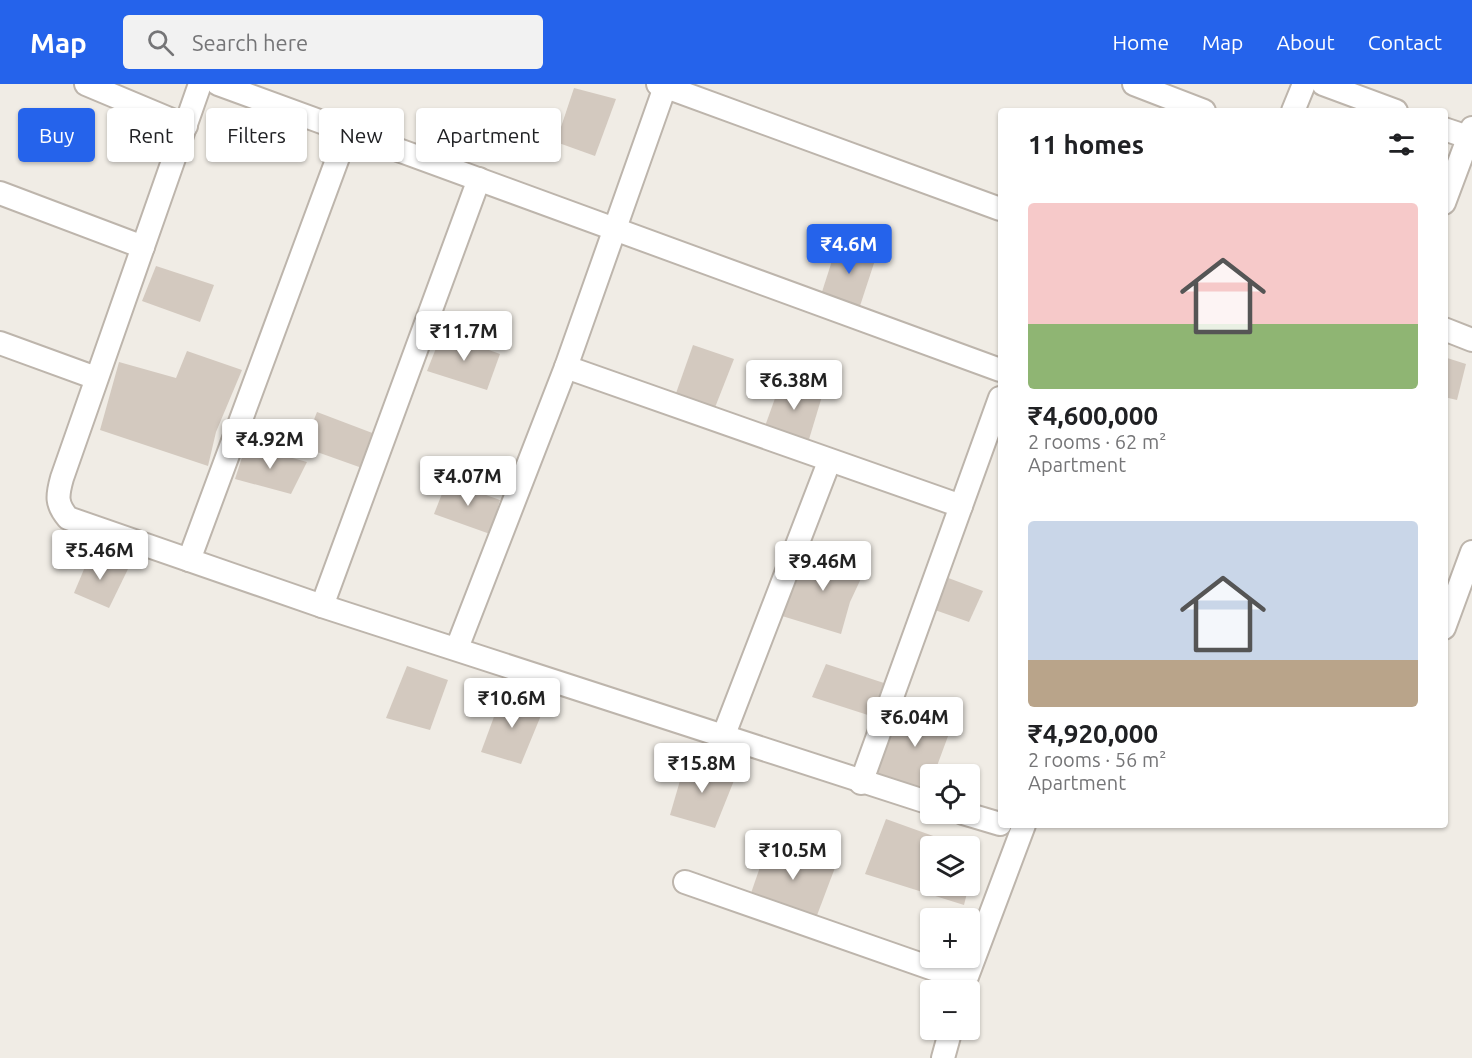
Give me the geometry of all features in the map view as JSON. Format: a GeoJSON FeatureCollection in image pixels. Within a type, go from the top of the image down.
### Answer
{"type":"FeatureCollection","features":[{"type":"Feature","properties":{"kind":"street"},"geometry":{"type":"LineString","coordinates":[[86,84],[143,108]]}},
{"type":"Feature","properties":{"kind":"street"},"geometry":{"type":"LineString","coordinates":[[192,108],[200,84]]}},
{"type":"Feature","properties":{"kind":"street"},"geometry":{"type":"LineString","coordinates":[[218,84],[319,122]]}},
{"type":"Feature","properties":{"kind":"street"},"geometry":{"type":"LineString","coordinates":[[1134,84],[1196,108]]}},
{"type":"Feature","properties":{"kind":"street"},"geometry":{"type":"LineString","coordinates":[[1294,108],[1304,84]]}},
{"type":"Feature","properties":{"kind":"street"},"geometry":{"type":"LineString","coordinates":[[1323,84],[1388,108]]}},
{"type":"Feature","properties":{"kind":"street"},"geometry":{"type":"LineString","coordinates":[[457,648],[566,367],[663,85],[998,208]]}},
{"type":"Feature","properties":{"kind":"street"},"geometry":{"type":"LineString","coordinates":[[1448,130],[1470,133],[1448,192]]}},
{"type":"Feature","properties":{"kind":"street"},"geometry":{"type":"LineString","coordinates":[[404,153],[998,369]]}},
{"type":"Feature","properties":{"kind":"street"},"geometry":{"type":"LineString","coordinates":[[173,162],[96,378],[58,494],[58,506],[68,518],[322,606],[457,648],[861,783],[920,800]]}},
{"type":"Feature","properties":{"kind":"street"},"geometry":{"type":"LineString","coordinates":[[189,560],[336,162]]}},
{"type":"Feature","properties":{"kind":"street"},"geometry":{"type":"LineString","coordinates":[[322,606],[479,179]]}},
{"type":"Feature","properties":{"kind":"street"},"geometry":{"type":"LineString","coordinates":[[0,193],[143,247]]}},
{"type":"Feature","properties":{"kind":"street"},"geometry":{"type":"LineString","coordinates":[[1448,331],[1472,340]]}},
{"type":"Feature","properties":{"kind":"street"},"geometry":{"type":"LineString","coordinates":[[0,343],[96,378]]}},
{"type":"Feature","properties":{"kind":"street"},"geometry":{"type":"LineString","coordinates":[[566,367],[829,462],[961,506]]}},
{"type":"Feature","properties":{"kind":"street"},"geometry":{"type":"LineString","coordinates":[[861,783],[998,404]]}},
{"type":"Feature","properties":{"kind":"street"},"geometry":{"type":"LineString","coordinates":[[723,737],[829,462]]}},
{"type":"Feature","properties":{"kind":"street"},"geometry":{"type":"LineString","coordinates":[[1448,617],[1472,552]]}},
{"type":"Feature","properties":{"kind":"street"},"geometry":{"type":"LineString","coordinates":[[980,817],[998,822]]}},
{"type":"Feature","properties":{"kind":"street"},"geometry":{"type":"LineString","coordinates":[[965,980],[1012,828]]}},
{"type":"Feature","properties":{"kind":"street"},"geometry":{"type":"LineString","coordinates":[[685,882],[950,980]]}},
{"type":"Feature","properties":{"kind":"street"},"geometry":{"type":"LineString","coordinates":[[943,1058],[948,1040]]}},
{"type":"Feature","properties":{"kind":"building"},"geometry":{"type":"Polygon","coordinates":[[[574,88],[616,99],[595,156],[561,144],[561,127],[574,88]]]}},
{"type":"Feature","properties":{"kind":"building"},"geometry":{"type":"Polygon","coordinates":[[[838,242],[877,254],[859,309],[821,295],[838,242]]]}},
{"type":"Feature","properties":{"kind":"building"},"geometry":{"type":"Polygon","coordinates":[[[156,266],[214,285],[200,322],[142,301],[156,266]]]}},
{"type":"Feature","properties":{"kind":"building"},"geometry":{"type":"Polygon","coordinates":[[[442,333],[500,354],[487,390],[427,371],[442,333]]]}},
{"type":"Feature","properties":{"kind":"building"},"geometry":{"type":"Polygon","coordinates":[[[693,345],[734,359],[714,410],[675,396],[693,345]]]}},
{"type":"Feature","properties":{"kind":"building"},"geometry":{"type":"Polygon","coordinates":[[[187,351],[242,370],[216,432],[208,466],[100,430],[119,362],[176,378],[187,351]]]}},
{"type":"Feature","properties":{"kind":"building"},"geometry":{"type":"Polygon","coordinates":[[[1448,358],[1466,364],[1457,400],[1448,398],[1448,358]]]}},
{"type":"Feature","properties":{"kind":"building"},"geometry":{"type":"Polygon","coordinates":[[[783,376],[823,393],[807,446],[764,429],[783,376]]]}},
{"type":"Feature","properties":{"kind":"building"},"geometry":{"type":"Polygon","coordinates":[[[317,412],[375,434],[362,468],[303,447],[317,412]]]}},
{"type":"Feature","properties":{"kind":"building"},"geometry":{"type":"Polygon","coordinates":[[[246,445],[307,462],[291,494],[235,479],[246,445]]]}},
{"type":"Feature","properties":{"kind":"building"},"geometry":{"type":"Polygon","coordinates":[[[447,481],[500,500],[490,534],[434,514],[447,481]]]}},
{"type":"Feature","properties":{"kind":"building"},"geometry":{"type":"Polygon","coordinates":[[[810,549],[865,570],[850,602],[841,634],[782,616],[810,549]]]}},
{"type":"Feature","properties":{"kind":"building"},"geometry":{"type":"Polygon","coordinates":[[[90,555],[128,569],[109,608],[74,593],[90,555]]]}},
{"type":"Feature","properties":{"kind":"building"},"geometry":{"type":"Polygon","coordinates":[[[943,576],[983,591],[969,622],[932,609],[943,576]]]}},
{"type":"Feature","properties":{"kind":"building"},"geometry":{"type":"Polygon","coordinates":[[[826,664],[884,683],[871,716],[812,697],[826,664]]]}},
{"type":"Feature","properties":{"kind":"building"},"geometry":{"type":"Polygon","coordinates":[[[407,666],[448,680],[430,730],[386,718],[407,666]]]}},
{"type":"Feature","properties":{"kind":"building"},"geometry":{"type":"Polygon","coordinates":[[[502,695],[544,708],[521,764],[481,752],[502,695]]]}},
{"type":"Feature","properties":{"kind":"building"},"geometry":{"type":"Polygon","coordinates":[[[906,702],[954,720],[938,764],[920,764],[920,791],[874,777],[906,702]]]}},
{"type":"Feature","properties":{"kind":"building"},"geometry":{"type":"Polygon","coordinates":[[[686,760],[737,773],[715,828],[670,815],[686,760]]]}},
{"type":"Feature","properties":{"kind":"building"},"geometry":{"type":"Polygon","coordinates":[[[886,819],[933,836],[920,836],[920,891],[865,874],[886,819]]]}},
{"type":"Feature","properties":{"kind":"building"},"geometry":{"type":"Polygon","coordinates":[[[768,844],[836,865],[816,918],[750,896],[768,844]]]}},
{"type":"Feature","properties":{"kind":"building"},"geometry":{"type":"Polygon","coordinates":[[[935,896],[966,896],[964,905],[935,896]]]}}]}
